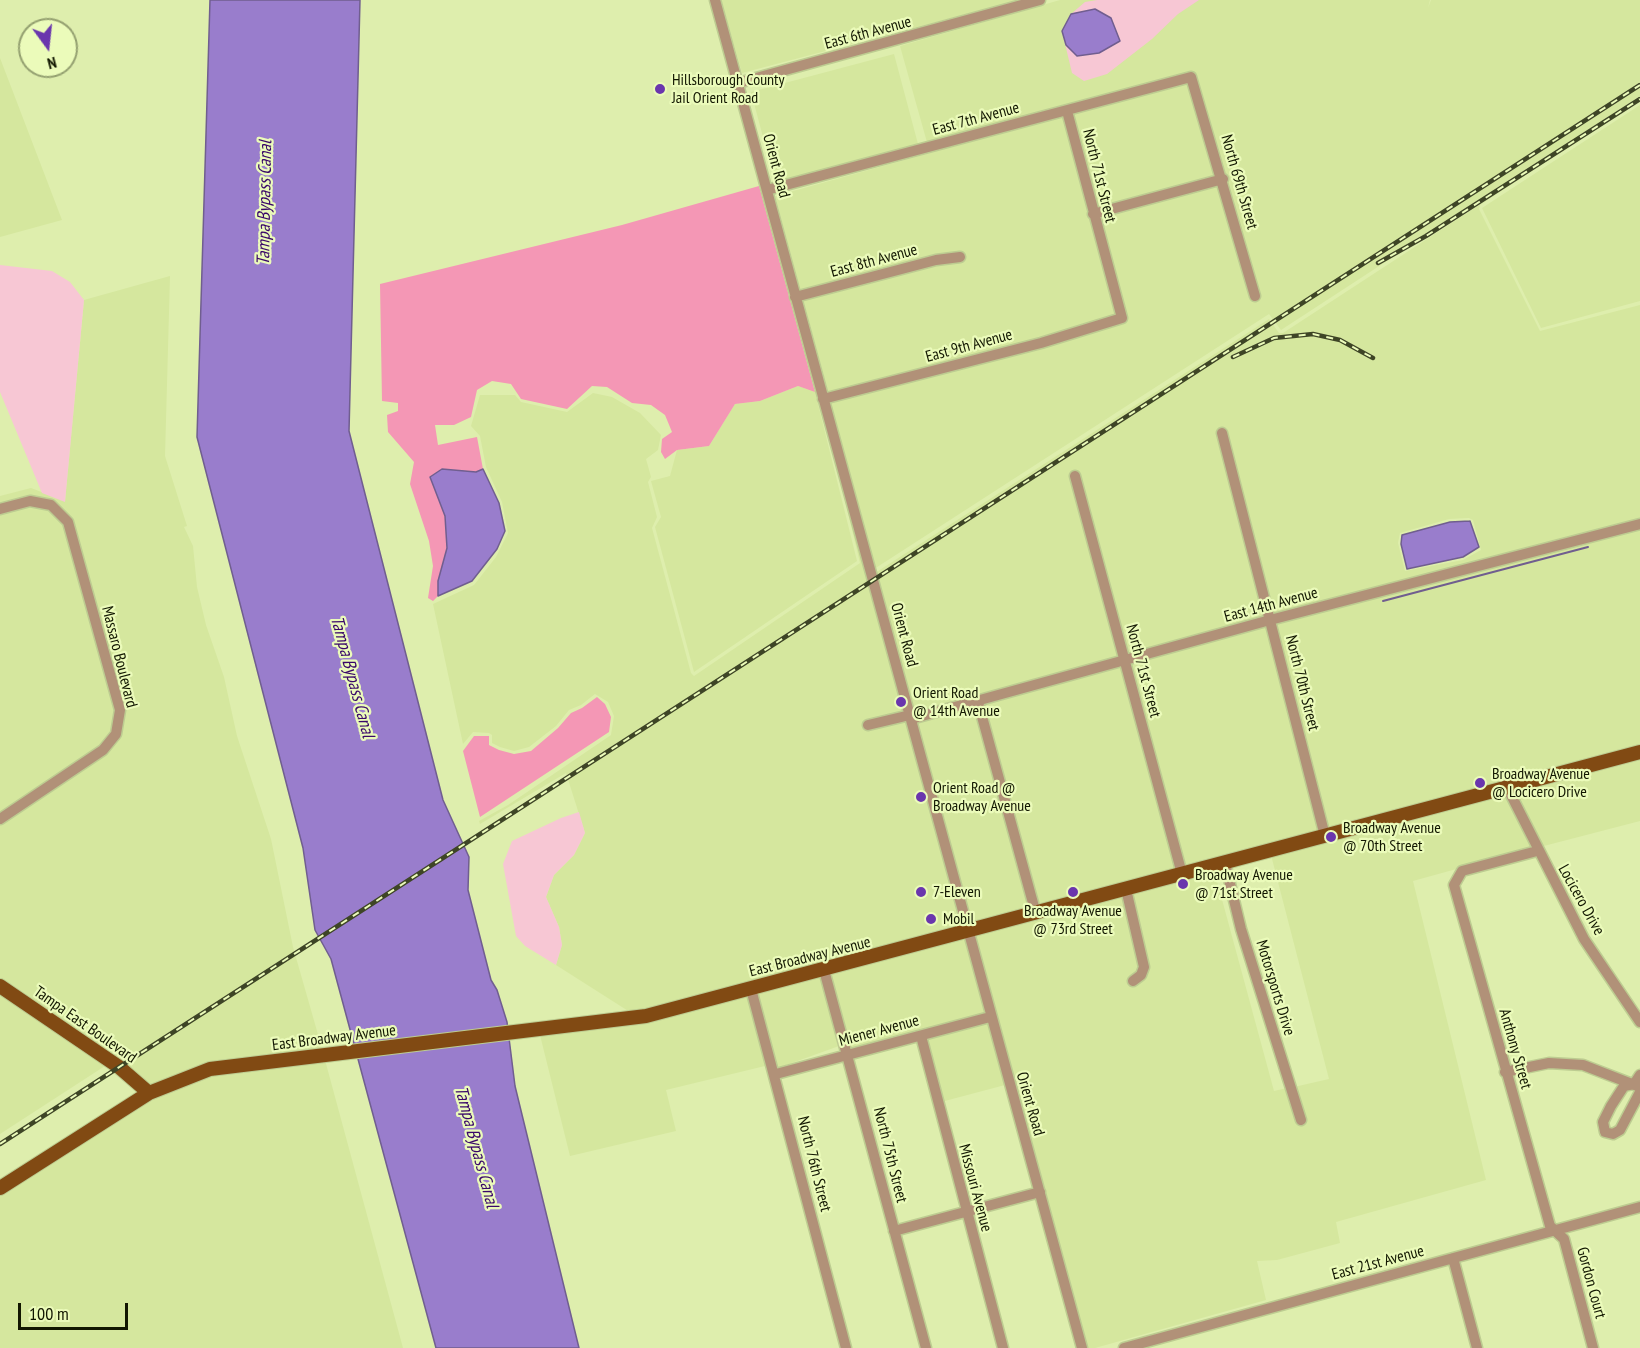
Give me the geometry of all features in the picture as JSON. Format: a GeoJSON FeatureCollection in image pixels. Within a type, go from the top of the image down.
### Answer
{"type":"FeatureCollection","features":[{"type":"Feature","properties":{"kind":"main road","name":"East Broadway Avenue"},"geometry":{"type":"LineString","coordinates":[[0,1188],[149,1093],[210,1070],[646,1016],[1036,914],[1506,785],[1640,752]]}},
{"type":"Feature","properties":{"kind":"main road","name":"Tampa East Boulevard"},"geometry":{"type":"LineString","coordinates":[[0,986],[119,1067],[149,1093]]}},
{"type":"Feature","properties":{"kind":"street","name":"Orient Road"},"geometry":{"type":"LineString","coordinates":[[715,0],[990,1017],[1082,1348]]}},
{"type":"Feature","properties":{"kind":"street","name":"East 6th Avenue"},"geometry":{"type":"LineString","coordinates":[[738,83],[1040,0]]}},
{"type":"Feature","properties":{"kind":"street","name":"East 7th Avenue"},"geometry":{"type":"LineString","coordinates":[[768,190],[1191,77]]}},
{"type":"Feature","properties":{"kind":"street","name":"North 69th Street"},"geometry":{"type":"LineString","coordinates":[[1191,77],[1223,179],[1255,296]]}},
{"type":"Feature","properties":{"kind":"street","name":"North 71st Street"},"geometry":{"type":"LineString","coordinates":[[1067,111],[1122,318]]}},
{"type":"Feature","properties":{"kind":"street"},"geometry":{"type":"LineString","coordinates":[[1094,214],[1223,179]]}},
{"type":"Feature","properties":{"kind":"street","name":"East 8th Avenue"},"geometry":{"type":"LineString","coordinates":[[795,297],[936,260],[960,257]]}},
{"type":"Feature","properties":{"kind":"street","name":"East 9th Avenue"},"geometry":{"type":"LineString","coordinates":[[823,399],[1041,343],[1122,318]]}},
{"type":"Feature","properties":{"kind":"street","name":"North 70th Street"},"geometry":{"type":"LineString","coordinates":[[1222,433],[1325,836]]}},
{"type":"Feature","properties":{"kind":"street","name":"North 71st Street"},"geometry":{"type":"LineString","coordinates":[[1075,476],[1182,874]]}},
{"type":"Feature","properties":{"kind":"street","name":"Massaro Boulevard"},"geometry":{"type":"LineString","coordinates":[[0,509],[30,501],[51,505],[69,522],[120,710],[116,734],[103,750],[0,819]]}},
{"type":"Feature","properties":{"kind":"street","name":"East 14th Avenue"},"geometry":{"type":"LineString","coordinates":[[868,725],[978,702],[1270,620],[1640,524]]}},
{"type":"Feature","properties":{"kind":"street"},"geometry":{"type":"LineString","coordinates":[[978,702],[1036,914]]}},
{"type":"Feature","properties":{"kind":"street","name":"Locicero Drive"},"geometry":{"type":"LineString","coordinates":[[1506,785],[1537,851],[1584,939],[1640,1022]]}},
{"type":"Feature","properties":{"kind":"street","name":"Anthony Street"},"geometry":{"type":"LineString","coordinates":[[1537,851],[1462,871],[1458,874],[1454,885],[1505,1072],[1553,1231]]}},
{"type":"Feature","properties":{"kind":"street","name":"Motorsports Drive"},"geometry":{"type":"LineString","coordinates":[[1224,863],[1241,929],[1301,1120]]}},
{"type":"Feature","properties":{"kind":"street"},"geometry":{"type":"LineString","coordinates":[[1126,889],[1144,967],[1141,975],[1133,981]]}},
{"type":"Feature","properties":{"kind":"street","name":"North 75th Street"},"geometry":{"type":"LineString","coordinates":[[824,970],[849,1055],[926,1348]]}},
{"type":"Feature","properties":{"kind":"street","name":"North 76th Street"},"geometry":{"type":"LineString","coordinates":[[751,989],[776,1074],[846,1348]]}},
{"type":"Feature","properties":{"kind":"street","name":"Miener Avenue"},"geometry":{"type":"LineString","coordinates":[[776,1074],[990,1017]]}},
{"type":"Feature","properties":{"kind":"street","name":"Missouri Avenue"},"geometry":{"type":"LineString","coordinates":[[921,1036],[965,1212],[1003,1348]]}},
{"type":"Feature","properties":{"kind":"street"},"geometry":{"type":"LineString","coordinates":[[1505,1072],[1549,1063],[1583,1065],[1639,1086]]}},
{"type":"Feature","properties":{"kind":"street"},"geometry":{"type":"LineString","coordinates":[[894,1231],[1040,1192]]}},
{"type":"Feature","properties":{"kind":"street","name":"East 21st Avenue"},"geometry":{"type":"LineString","coordinates":[[1124,1348],[1155,1344],[1640,1207]]}},
{"type":"Feature","properties":{"kind":"street","name":"Gordon Court"},"geometry":{"type":"LineString","coordinates":[[1553,1231],[1564,1239],[1593,1348]]}},
{"type":"Feature","properties":{"kind":"street"},"geometry":{"type":"LineString","coordinates":[[1453,1258],[1477,1348]]}},
{"type":"Feature","properties":{"kind":"shaded area"},"geometry":{"type":"Polygon","coordinates":[[[721,0],[1020,0],[742,73],[721,0]]]}},
{"type":"Feature","properties":{"kind":"shaded area"},"geometry":{"type":"Polygon","coordinates":[[[1060,0],[1430,0],[1428,8],[1431,0],[1640,0],[1640,96],[1281,330],[1269,314],[871,571],[829,395],[775,196],[930,153],[900,46],[1060,0]]]}},
{"type":"Feature","properties":{"kind":"shaded area"},"geometry":{"type":"Polygon","coordinates":[[[1199,0],[1178,14],[1152,39],[1107,74],[1084,81],[1072,73],[1062,31],[1071,14],[1085,2],[1199,0]]]}},
{"type":"Feature","properties":{"kind":"shaded area"},"geometry":{"type":"Polygon","coordinates":[[[894,54],[918,144],[775,182],[751,92],[894,54]]]}},
{"type":"Feature","properties":{"kind":"shaded area"},"geometry":{"type":"Polygon","coordinates":[[[0,58],[62,220],[0,237],[0,58]]]}},
{"type":"Feature","properties":{"kind":"shaded area"},"geometry":{"type":"Polygon","coordinates":[[[1640,100],[1480,205],[1479,209],[1540,331],[1640,305],[1640,520],[1273,615],[1224,428],[1217,430],[1266,617],[1127,654],[1078,471],[1071,473],[1120,657],[914,714],[875,573],[1269,319],[1279,333],[1283,333],[1640,100]],[[1469,518],[1449,519],[1400,533],[1398,543],[1405,571],[1463,560],[1481,550],[1473,520],[1469,518]]]}},
{"type":"Feature","properties":{"kind":"shaded area"},"geometry":{"type":"Polygon","coordinates":[[[1640,105],[1640,301],[1541,328],[1482,208],[1640,105]]]}},
{"type":"Feature","properties":{"kind":"shaded area"},"geometry":{"type":"Polygon","coordinates":[[[759,186],[815,392],[798,386],[760,401],[735,404],[709,446],[677,450],[665,459],[661,452],[662,439],[672,432],[665,415],[651,405],[632,403],[607,387],[592,386],[567,409],[521,399],[511,384],[492,381],[477,390],[471,417],[454,425],[435,425],[438,445],[477,437],[483,469],[476,472],[442,469],[430,477],[445,516],[447,548],[438,581],[438,596],[433,601],[428,598],[433,566],[429,541],[410,484],[414,462],[388,432],[387,415],[398,411],[398,403],[382,401],[380,284],[622,225],[759,186]]]}},
{"type":"Feature","properties":{"kind":"shaded area"},"geometry":{"type":"Polygon","coordinates":[[[0,265],[52,271],[70,282],[84,300],[65,502],[42,493],[0,392],[0,265]]]}},
{"type":"Feature","properties":{"kind":"shaded area"},"geometry":{"type":"Polygon","coordinates":[[[170,276],[165,456],[187,526],[184,527],[193,546],[197,587],[206,625],[224,677],[237,736],[271,839],[293,947],[323,1052],[151,1087],[0,981],[0,824],[105,753],[124,711],[72,521],[54,502],[0,504],[0,496],[31,488],[65,501],[84,300],[170,276]]]}},
{"type":"Feature","properties":{"kind":"shaded area"},"geometry":{"type":"Polygon","coordinates":[[[798,386],[815,392],[857,561],[694,672],[655,527],[661,517],[651,481],[670,476],[677,450],[709,446],[735,404],[760,401],[798,386]]]}},
{"type":"Feature","properties":{"kind":"shaded area"},"geometry":{"type":"Polygon","coordinates":[[[593,393],[612,397],[640,413],[661,435],[658,450],[646,459],[651,477],[648,482],[657,517],[652,528],[691,673],[694,676],[860,563],[838,471],[905,711],[863,722],[865,729],[907,720],[962,929],[633,1014],[556,965],[562,945],[559,927],[546,897],[554,875],[574,855],[585,833],[566,773],[480,824],[479,821],[508,805],[611,735],[614,716],[608,702],[595,694],[581,705],[569,710],[556,726],[529,747],[514,751],[492,743],[492,735],[489,733],[473,732],[463,744],[433,604],[474,585],[496,557],[508,533],[502,502],[486,467],[480,436],[471,426],[480,395],[515,395],[521,402],[567,412],[593,393]]]}},
{"type":"Feature","properties":{"kind":"shaded area"},"geometry":{"type":"Polygon","coordinates":[[[30,505],[50,509],[65,524],[116,710],[112,732],[101,747],[0,814],[0,513],[30,505]]]}},
{"type":"Feature","properties":{"kind":"shaded area"},"geometry":{"type":"Polygon","coordinates":[[[1640,528],[1640,748],[1508,780],[1328,831],[1275,623],[1640,528]]]}},
{"type":"Feature","properties":{"kind":"shaded area"},"geometry":{"type":"Polygon","coordinates":[[[1268,625],[1321,833],[1184,869],[1129,663],[1268,625]]]}},
{"type":"Feature","properties":{"kind":"shaded area"},"geometry":{"type":"Polygon","coordinates":[[[1122,665],[1177,871],[1039,909],[983,705],[1122,665]]]}},
{"type":"Feature","properties":{"kind":"shaded area"},"geometry":{"type":"Polygon","coordinates":[[[597,697],[605,704],[611,717],[609,732],[480,817],[463,751],[474,736],[489,736],[489,745],[514,754],[531,751],[558,728],[571,713],[597,697]]]}},
{"type":"Feature","properties":{"kind":"shaded area"},"geometry":{"type":"Polygon","coordinates":[[[975,707],[1031,911],[970,927],[916,722],[975,707]]]}},
{"type":"Feature","properties":{"kind":"shaded area"},"geometry":{"type":"Polygon","coordinates":[[[1640,756],[1640,821],[1540,847],[1512,788],[1640,756]]]}},
{"type":"Feature","properties":{"kind":"shaded area"},"geometry":{"type":"Polygon","coordinates":[[[1504,790],[1532,848],[1413,881],[1486,1180],[1336,1222],[1340,1243],[1277,1260],[1257,1261],[1266,1300],[1095,1348],[1086,1348],[972,935],[1124,894],[1139,959],[1138,973],[1128,979],[1133,986],[1143,979],[1131,892],[1214,870],[1274,1091],[1287,1088],[1299,1125],[1306,1123],[1294,1087],[1329,1079],[1271,855],[1504,790]]]}},
{"type":"Feature","properties":{"kind":"shaded area"},"geometry":{"type":"Polygon","coordinates":[[[579,812],[585,833],[574,855],[554,875],[546,897],[559,927],[562,945],[556,965],[525,946],[516,936],[503,864],[512,841],[579,812]]]}},
{"type":"Feature","properties":{"kind":"shaded area"},"geometry":{"type":"Polygon","coordinates":[[[965,937],[985,1014],[851,1050],[829,974],[965,937]]]}},
{"type":"Feature","properties":{"kind":"shaded area"},"geometry":{"type":"Polygon","coordinates":[[[822,976],[839,1046],[778,1068],[756,992],[822,976]]]}},
{"type":"Feature","properties":{"kind":"shaded area"},"geometry":{"type":"Polygon","coordinates":[[[0,990],[108,1064],[0,1134],[0,990]]]}},
{"type":"Feature","properties":{"kind":"shaded area"},"geometry":{"type":"Polygon","coordinates":[[[749,994],[769,1065],[666,1090],[676,1131],[570,1156],[540,1035],[749,994]]]}},
{"type":"Feature","properties":{"kind":"shaded area"},"geometry":{"type":"Polygon","coordinates":[[[988,1022],[1005,1085],[941,1102],[926,1039],[988,1022]]]}},
{"type":"Feature","properties":{"kind":"shaded area"},"geometry":{"type":"Polygon","coordinates":[[[325,1060],[403,1348],[0,1348],[0,1193],[149,1098],[211,1074],[325,1060]]]}},
{"type":"Feature","properties":{"kind":"water","name":"Tampa Bypass Canal"},"geometry":{"type":"Polygon","coordinates":[[[210,0],[360,0],[349,431],[443,800],[469,857],[468,890],[491,980],[497,990],[507,1022],[515,1086],[579,1348],[436,1348],[331,959],[315,930],[303,848],[197,437],[210,0]]]}},
{"type":"Feature","properties":{"kind":"water"},"geometry":{"type":"Polygon","coordinates":[[[1095,9],[1111,18],[1120,41],[1099,53],[1077,56],[1066,45],[1062,31],[1071,14],[1095,9]]]}},
{"type":"Feature","properties":{"kind":"water"},"geometry":{"type":"Polygon","coordinates":[[[442,469],[476,472],[483,469],[499,503],[505,531],[497,549],[472,581],[438,596],[438,581],[447,548],[445,516],[430,477],[442,469]]]}},
{"type":"Feature","properties":{"kind":"water"},"geometry":{"type":"Polygon","coordinates":[[[1470,521],[1479,547],[1463,557],[1407,569],[1401,544],[1402,535],[1450,522],[1470,521]]]}},
{"type":"Feature","properties":{"kind":"waterway"},"geometry":{"type":"LineString","coordinates":[[1383,601],[1588,547]]}},
{"type":"Feature","properties":{"kind":"railway"},"geometry":{"type":"LineString","coordinates":[[0,1144],[1640,85]]}},
{"type":"Feature","properties":{"kind":"railway"},"geometry":{"type":"LineString","coordinates":[[1378,263],[1426,236],[1640,99]]}},
{"type":"Feature","properties":{"kind":"railway"},"geometry":{"type":"LineString","coordinates":[[1233,357],[1274,338],[1313,334],[1340,340],[1373,358]]}},
{"type":"Feature","properties":{"kind":"place","name":"Hillsborough County Jail Orient Road"},"geometry":{"type":"Point","coordinates":[660,89]}},
{"type":"Feature","properties":{"kind":"place","name":"Orient Road @ 14th Avenue"},"geometry":{"type":"Point","coordinates":[901,702]}},
{"type":"Feature","properties":{"kind":"place","name":"Broadway Avenue @ Locicero Drive"},"geometry":{"type":"Point","coordinates":[1480,783]}},
{"type":"Feature","properties":{"kind":"place","name":"Orient Road @ Broadway Avenue"},"geometry":{"type":"Point","coordinates":[921,797]}},
{"type":"Feature","properties":{"kind":"place","name":"Broadway Avenue @ 70th Street"},"geometry":{"type":"Point","coordinates":[1331,837]}},
{"type":"Feature","properties":{"kind":"place","name":"Broadway Avenue @ 71st Street"},"geometry":{"type":"Point","coordinates":[1183,884]}},
{"type":"Feature","properties":{"kind":"place","name":"7-Eleven"},"geometry":{"type":"Point","coordinates":[921,892]}},
{"type":"Feature","properties":{"kind":"place","name":"Broadway Avenue @ 73rd Street"},"geometry":{"type":"Point","coordinates":[1073,892]}},
{"type":"Feature","properties":{"kind":"place","name":"Mobil"},"geometry":{"type":"Point","coordinates":[931,919]}}]}
